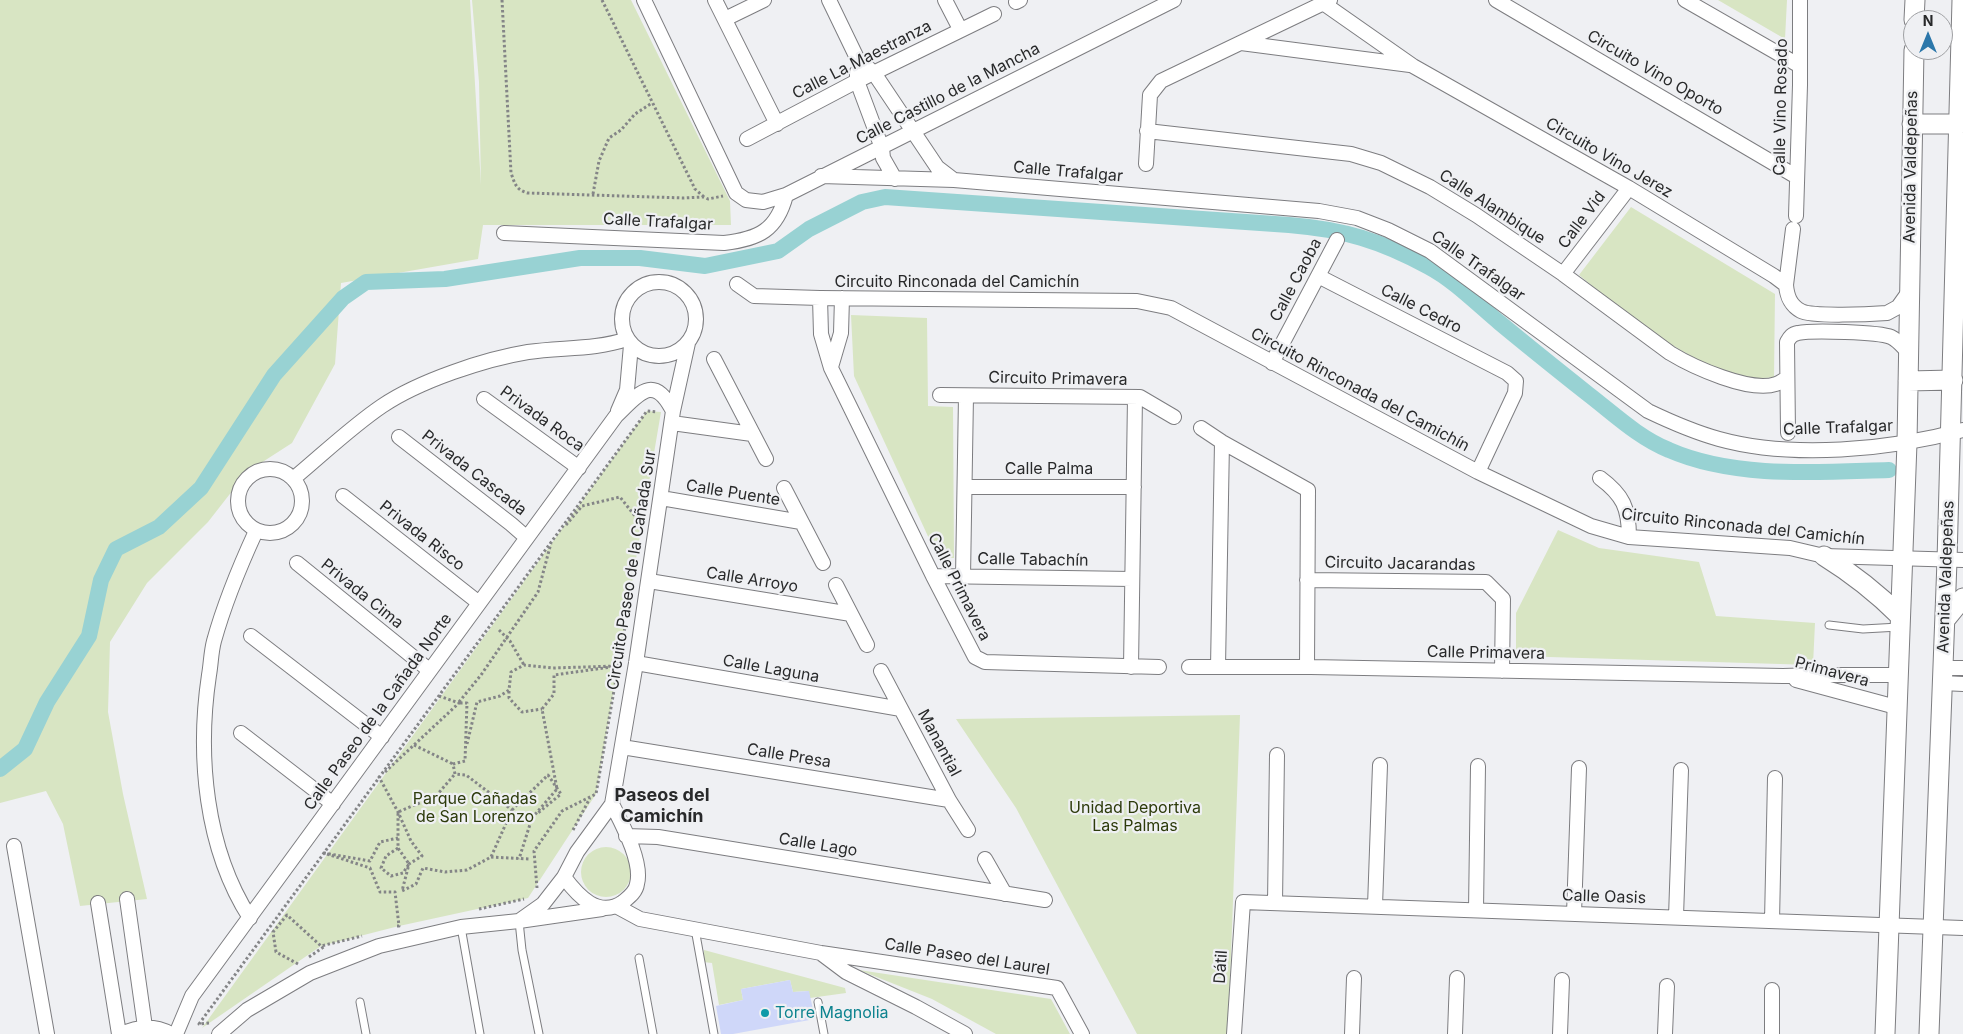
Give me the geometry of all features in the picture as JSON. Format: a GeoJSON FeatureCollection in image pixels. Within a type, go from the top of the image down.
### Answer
{"type":"FeatureCollection","features":[{"type":"Feature","properties":{"kind":"street","name":"Calle Castillo de la Mancha"},"geometry":{"type":"LineString","coordinates":[[644,0],[736,193],[746,200],[764,202],[786,195],[821,176],[882,148],[1158,4],[1174,0]]}},
{"type":"Feature","properties":{"kind":"street"},"geometry":{"type":"LineString","coordinates":[[716,0],[776,124]]}},
{"type":"Feature","properties":{"kind":"street"},"geometry":{"type":"LineString","coordinates":[[725,19],[764,0]]}},
{"type":"Feature","properties":{"kind":"street"},"geometry":{"type":"LineString","coordinates":[[829,0],[857,58],[874,73],[937,167],[954,180]]}},
{"type":"Feature","properties":{"kind":"street"},"geometry":{"type":"LineString","coordinates":[[946,0],[960,29]]}},
{"type":"Feature","properties":{"kind":"street","name":"Circuito Vino Oporto"},"geometry":{"type":"LineString","coordinates":[[1496,0],[1796,177]]}},
{"type":"Feature","properties":{"kind":"street"},"geometry":{"type":"LineString","coordinates":[[1686,0],[1800,66]]}},
{"type":"Feature","properties":{"kind":"street","name":"Calle Vino Rosado"},"geometry":{"type":"LineString","coordinates":[[1786,285],[1794,222],[1800,66],[1800,0]]}},
{"type":"Feature","properties":{"kind":"street","name":"Avenida Valdepeñas"},"geometry":{"type":"LineString","coordinates":[[1929,1034],[1945,620],[1955,561],[1957,432],[1953,380],[1959,233],[1958,124],[1961,98],[1962,0]]}},
{"type":"Feature","properties":{"kind":"street"},"geometry":{"type":"LineString","coordinates":[[1146,164],[1150,95],[1161,81],[1327,2]]}},
{"type":"Feature","properties":{"kind":"street","name":"Circuito Vino Jerez"},"geometry":{"type":"LineString","coordinates":[[1327,2],[1413,66],[1629,188],[1786,285]]}},
{"type":"Feature","properties":{"kind":"street","name":"Calle La Maestranza"},"geometry":{"type":"LineString","coordinates":[[747,139],[857,81],[994,14]]}},
{"type":"Feature","properties":{"kind":"street","name":"Circuito Vino Jerez"},"geometry":{"type":"LineString","coordinates":[[1241,43],[1413,66]]}},
{"type":"Feature","properties":{"kind":"street"},"geometry":{"type":"LineString","coordinates":[[857,58],[857,81],[882,148],[883,158],[895,179]]}},
{"type":"Feature","properties":{"kind":"street","name":"Avenida Valdepeñas"},"geometry":{"type":"LineString","coordinates":[[1886,1034],[1897,675],[1907,443],[1908,293],[1914,60]]}},
{"type":"Feature","properties":{"kind":"street"},"geometry":{"type":"LineString","coordinates":[[1912,124],[1958,124]]}},
{"type":"Feature","properties":{"kind":"street","name":"Calle Alambique"},"geometry":{"type":"LineString","coordinates":[[1147,131],[1351,154],[1381,162],[1430,187],[1468,210],[1563,274],[1670,353],[1703,371],[1742,382],[1765,386],[1776,384],[1787,378]]}},
{"type":"Feature","properties":{"kind":"street","name":"Calle Trafalgar"},"geometry":{"type":"LineString","coordinates":[[821,176],[954,180],[1319,211],[1357,218],[1430,250],[1648,411],[1685,429],[1720,440],[1803,450],[1860,448],[1907,443],[1957,432]]}},
{"type":"Feature","properties":{"kind":"street","name":"Calle Vid"},"geometry":{"type":"LineString","coordinates":[[1563,274],[1629,188]]}},
{"type":"Feature","properties":{"kind":"street","name":"Calle Trafalgar"},"geometry":{"type":"LineString","coordinates":[[504,233],[724,243],[745,241],[763,233],[775,221],[786,195]]}},
{"type":"Feature","properties":{"kind":"street","name":"Calle Caoba"},"geometry":{"type":"LineString","coordinates":[[1272,363],[1337,240]]}},
{"type":"Feature","properties":{"kind":"street","name":"Calle Cedro"},"geometry":{"type":"LineString","coordinates":[[1318,276],[1507,374],[1516,381],[1515,394],[1478,472]]}},
{"type":"Feature","properties":{"kind":"street"},"geometry":{"type":"LineString","coordinates":[[660,281],[673,284],[685,291],[693,302],[696,315],[695,329],[688,343],[676,352],[660,357],[645,354],[629,342],[621,326],[621,313],[626,300],[634,290],[646,283],[660,281]]}},
{"type":"Feature","properties":{"kind":"street","name":"Circuito Rinconada del Camichín"},"geometry":{"type":"LineString","coordinates":[[738,284],[754,296],[1137,301],[1171,308],[1478,472],[1591,526],[1629,537],[1790,548],[1824,556],[1955,561]]}},
{"type":"Feature","properties":{"kind":"street"},"geometry":{"type":"LineString","coordinates":[[1786,285],[1790,302],[1803,312],[1888,313],[1893,311],[1908,293]]}},
{"type":"Feature","properties":{"kind":"street","name":"Calle Primavera"},"geometry":{"type":"LineString","coordinates":[[820,298],[821,334],[831,368],[933,576],[976,658],[985,662],[1159,667]]}},
{"type":"Feature","properties":{"kind":"street"},"geometry":{"type":"LineString","coordinates":[[831,368],[841,333],[842,298]]}},
{"type":"Feature","properties":{"kind":"street"},"geometry":{"type":"LineString","coordinates":[[1859,314],[1859,334]]}},
{"type":"Feature","properties":{"kind":"street"},"geometry":{"type":"LineString","coordinates":[[1788,433],[1787,342],[1791,336],[1797,333],[1859,334],[1890,337],[1908,352]]}},
{"type":"Feature","properties":{"kind":"street"},"geometry":{"type":"LineString","coordinates":[[294,479],[383,406],[428,382],[474,365],[528,352],[629,342]]}},
{"type":"Feature","properties":{"kind":"street","name":"Calle Paseo de la Cañada Norte"},"geometry":{"type":"LineString","coordinates":[[616,416],[626,390],[629,342]]}},
{"type":"Feature","properties":{"kind":"street","name":"Circuito Paseo de la Cañada Sur"},"geometry":{"type":"LineString","coordinates":[[612,804],[636,664],[661,498],[668,415],[688,343]]}},
{"type":"Feature","properties":{"kind":"street"},"geometry":{"type":"LineString","coordinates":[[714,359],[766,459]]}},
{"type":"Feature","properties":{"kind":"street"},"geometry":{"type":"LineString","coordinates":[[1908,381],[1953,380]]}},
{"type":"Feature","properties":{"kind":"street","name":"Calle Paseo de la Cañada Norte"},"geometry":{"type":"LineString","coordinates":[[176,1034],[192,996],[616,416],[644,391],[653,389],[662,393],[668,415]]}},
{"type":"Feature","properties":{"kind":"street","name":"Circuito Primavera"},"geometry":{"type":"LineString","coordinates":[[940,395],[1140,397],[1174,417]]}},
{"type":"Feature","properties":{"kind":"street","name":"Circuito Primavera"},"geometry":{"type":"LineString","coordinates":[[963,576],[966,396]]}},
{"type":"Feature","properties":{"kind":"street"},"geometry":{"type":"LineString","coordinates":[[1131,667],[1135,397]]}},
{"type":"Feature","properties":{"kind":"street","name":"Privada Roca"},"geometry":{"type":"LineString","coordinates":[[484,399],[579,468]]}},
{"type":"Feature","properties":{"kind":"street"},"geometry":{"type":"LineString","coordinates":[[668,415],[752,434]]}},
{"type":"Feature","properties":{"kind":"street","name":"Circuito Jacarandas"},"geometry":{"type":"LineString","coordinates":[[1200,428],[1308,490],[1306,667]]}},
{"type":"Feature","properties":{"kind":"street","name":"Privada Cascada"},"geometry":{"type":"LineString","coordinates":[[400,437],[527,538]]}},
{"type":"Feature","properties":{"kind":"street"},"geometry":{"type":"LineString","coordinates":[[1218,667],[1222,442]]}},
{"type":"Feature","properties":{"kind":"street"},"geometry":{"type":"LineString","coordinates":[[271,469],[283,472],[294,479],[300,490],[302,502],[299,514],[292,525],[281,531],[269,534],[256,531],[246,524],[239,513],[237,500],[240,488],[247,478],[258,471],[271,469]]}},
{"type":"Feature","properties":{"kind":"street"},"geometry":{"type":"LineString","coordinates":[[1600,478],[1615,489],[1625,505],[1629,523],[1629,537]]}},
{"type":"Feature","properties":{"kind":"street","name":"Calle Palma"},"geometry":{"type":"LineString","coordinates":[[965,487],[1134,487]]}},
{"type":"Feature","properties":{"kind":"street"},"geometry":{"type":"LineString","coordinates":[[784,488],[800,522],[824,563]]}},
{"type":"Feature","properties":{"kind":"street","name":"Privada Risco"},"geometry":{"type":"LineString","coordinates":[[343,496],[479,602]]}},
{"type":"Feature","properties":{"kind":"street","name":"Calle Puente"},"geometry":{"type":"LineString","coordinates":[[661,498],[800,522]]}},
{"type":"Feature","properties":{"kind":"street"},"geometry":{"type":"LineString","coordinates":[[250,918],[236,896],[212,824],[204,762],[204,704],[214,643],[232,585],[256,531]]}},
{"type":"Feature","properties":{"kind":"street"},"geometry":{"type":"LineString","coordinates":[[1824,556],[1852,573],[1871,588],[1899,622]]}},
{"type":"Feature","properties":{"kind":"street","name":"Privada Cima"},"geometry":{"type":"LineString","coordinates":[[297,563],[429,670]]}},
{"type":"Feature","properties":{"kind":"street","name":"Calle Tabachín"},"geometry":{"type":"LineString","coordinates":[[933,576],[1132,579]]}},
{"type":"Feature","properties":{"kind":"street","name":"Circuito Jacarandas"},"geometry":{"type":"LineString","coordinates":[[1307,580],[1486,582],[1503,599],[1502,671]]}},
{"type":"Feature","properties":{"kind":"street","name":"Calle Arroyo"},"geometry":{"type":"LineString","coordinates":[[648,581],[851,614]]}},
{"type":"Feature","properties":{"kind":"street"},"geometry":{"type":"LineString","coordinates":[[836,585],[868,645]]}},
{"type":"Feature","properties":{"kind":"street"},"geometry":{"type":"LineString","coordinates":[[1945,620],[1963,598]]}},
{"type":"Feature","properties":{"kind":"street"},"geometry":{"type":"LineString","coordinates":[[252,636],[382,736]]}},
{"type":"Feature","properties":{"kind":"street","name":"Calle Laguna"},"geometry":{"type":"LineString","coordinates":[[636,664],[901,709]]}},
{"type":"Feature","properties":{"kind":"street","name":"Calle Primavera"},"geometry":{"type":"LineString","coordinates":[[1189,667],[1306,667],[1783,676]]}},
{"type":"Feature","properties":{"kind":"street"},"geometry":{"type":"LineString","coordinates":[[1943,676],[1963,668]]}},
{"type":"Feature","properties":{"kind":"street","name":"Manantial"},"geometry":{"type":"LineString","coordinates":[[881,671],[968,830]]}},
{"type":"Feature","properties":{"kind":"street","name":"Primavera"},"geometry":{"type":"LineString","coordinates":[[1783,676],[1816,674],[1897,675]]}},
{"type":"Feature","properties":{"kind":"street","name":"Primavera"},"geometry":{"type":"LineString","coordinates":[[1783,676],[1896,707]]}},
{"type":"Feature","properties":{"kind":"street"},"geometry":{"type":"LineString","coordinates":[[1943,676],[1963,684]]}},
{"type":"Feature","properties":{"kind":"street"},"geometry":{"type":"LineString","coordinates":[[241,733],[333,804]]}},
{"type":"Feature","properties":{"kind":"street","name":"Calle Presa"},"geometry":{"type":"LineString","coordinates":[[622,747],[950,800]]}},
{"type":"Feature","properties":{"kind":"street"},"geometry":{"type":"LineString","coordinates":[[1275,903],[1277,755]]}},
{"type":"Feature","properties":{"kind":"street"},"geometry":{"type":"LineString","coordinates":[[1375,906],[1380,765]]}},
{"type":"Feature","properties":{"kind":"street"},"geometry":{"type":"LineString","coordinates":[[1476,910],[1478,766]]}},
{"type":"Feature","properties":{"kind":"street"},"geometry":{"type":"LineString","coordinates":[[1574,914],[1579,768]]}},
{"type":"Feature","properties":{"kind":"street"},"geometry":{"type":"LineString","coordinates":[[1676,917],[1681,770]]}},
{"type":"Feature","properties":{"kind":"street"},"geometry":{"type":"LineString","coordinates":[[1772,921],[1775,778]]}},
{"type":"Feature","properties":{"kind":"street"},"geometry":{"type":"LineString","coordinates":[[219,1034],[246,1010],[310,973],[379,946],[461,927],[519,922],[616,906],[630,896],[637,885],[638,870],[633,852],[612,804]]}},
{"type":"Feature","properties":{"kind":"street"},"geometry":{"type":"LineString","coordinates":[[519,922],[543,904],[564,876],[577,852],[612,804]]}},
{"type":"Feature","properties":{"kind":"street","name":"Calle Lago"},"geometry":{"type":"LineString","coordinates":[[626,836],[658,837],[1045,900]]}},
{"type":"Feature","properties":{"kind":"street"},"geometry":{"type":"LineString","coordinates":[[14,846],[47,1034]]}},
{"type":"Feature","properties":{"kind":"street"},"geometry":{"type":"LineString","coordinates":[[985,859],[1005,894]]}},
{"type":"Feature","properties":{"kind":"street"},"geometry":{"type":"LineString","coordinates":[[564,876],[578,895],[602,909]]}},
{"type":"Feature","properties":{"kind":"street"},"geometry":{"type":"LineString","coordinates":[[127,899],[146,1026]]}},
{"type":"Feature","properties":{"kind":"street","name":"Calle Oasis"},"geometry":{"type":"LineString","coordinates":[[1243,902],[1963,928]]}},
{"type":"Feature","properties":{"kind":"street","name":"Dátil"},"geometry":{"type":"LineString","coordinates":[[1234,1034],[1243,902]]}},
{"type":"Feature","properties":{"kind":"street"},"geometry":{"type":"LineString","coordinates":[[98,903],[120,1034],[146,1026],[161,1029],[171,1034]]}},
{"type":"Feature","properties":{"kind":"street","name":"Calle Paseo del Laurel"},"geometry":{"type":"LineString","coordinates":[[616,906],[640,919],[821,953],[1057,988],[1082,1034]]}},
{"type":"Feature","properties":{"kind":"street","name":"Calle Paseo del Laurel"},"geometry":{"type":"LineString","coordinates":[[821,953],[846,972],[916,1006],[966,1034]]}},
{"type":"Feature","properties":{"kind":"street"},"geometry":{"type":"LineString","coordinates":[[1352,1034],[1354,978]]}},
{"type":"Feature","properties":{"kind":"street"},"geometry":{"type":"LineString","coordinates":[[1454,1034],[1456,978]]}},
{"type":"Feature","properties":{"kind":"street"},"geometry":{"type":"LineString","coordinates":[[1560,1034],[1562,980]]}},
{"type":"Feature","properties":{"kind":"street"},"geometry":{"type":"LineString","coordinates":[[1665,1034],[1666,986]]}},
{"type":"Feature","properties":{"kind":"street"},"geometry":{"type":"LineString","coordinates":[[1772,990],[1772,1034]]}},
{"type":"Feature","properties":{"kind":"lane"},"geometry":{"type":"LineString","coordinates":[[1829,625],[1863,629],[1899,622]]}},
{"type":"Feature","properties":{"kind":"lane"},"geometry":{"type":"LineString","coordinates":[[519,922],[522,950],[539,1034]]}},
{"type":"Feature","properties":{"kind":"lane"},"geometry":{"type":"LineString","coordinates":[[461,927],[480,1034]]}},
{"type":"Feature","properties":{"kind":"lane"},"geometry":{"type":"LineString","coordinates":[[695,929],[714,1034]]}},
{"type":"Feature","properties":{"kind":"lane"},"geometry":{"type":"LineString","coordinates":[[639,958],[653,1034]]}},
{"type":"Feature","properties":{"kind":"lane"},"geometry":{"type":"LineString","coordinates":[[360,1002],[366,1034]]}},
{"type":"Feature","properties":{"kind":"lane"},"geometry":{"type":"LineString","coordinates":[[818,1002],[824,1034]]}},
{"type":"Feature","properties":{"kind":"path"},"geometry":{"type":"LineString","coordinates":[[502,0],[511,173],[515,185],[520,191],[528,193],[704,197],[694,189],[602,0]]}},
{"type":"Feature","properties":{"kind":"path"},"geometry":{"type":"LineString","coordinates":[[593,194],[599,162],[609,138],[621,130],[636,114],[652,103]]}},
{"type":"Feature","properties":{"kind":"path"},"geometry":{"type":"LineString","coordinates":[[216,1018],[208,1024],[199,1024],[647,410],[668,415]]}},
{"type":"Feature","properties":{"kind":"path"},"geometry":{"type":"LineString","coordinates":[[379,777],[459,703],[538,592],[552,540],[582,506],[620,498],[642,525]]}},
{"type":"Feature","properties":{"kind":"path"},"geometry":{"type":"LineString","coordinates":[[641,532],[644,516]]}},
{"type":"Feature","properties":{"kind":"path"},"geometry":{"type":"LineString","coordinates":[[537,889],[534,851],[562,811],[596,794],[626,618]]}},
{"type":"Feature","properties":{"kind":"path"},"geometry":{"type":"LineString","coordinates":[[499,630],[524,665]]}},
{"type":"Feature","properties":{"kind":"path"},"geometry":{"type":"LineString","coordinates":[[524,665],[552,668],[618,666],[554,675],[554,694],[542,709],[522,712],[509,698],[511,672],[524,665]]}},
{"type":"Feature","properties":{"kind":"path"},"geometry":{"type":"LineString","coordinates":[[466,752],[477,702],[500,696],[509,690]]}},
{"type":"Feature","properties":{"kind":"path"},"geometry":{"type":"LineString","coordinates":[[414,745],[453,764],[465,761],[467,703],[459,703],[438,696]]}},
{"type":"Feature","properties":{"kind":"path"},"geometry":{"type":"LineString","coordinates":[[542,709],[557,788]]}},
{"type":"Feature","properties":{"kind":"path"},"geometry":{"type":"LineString","coordinates":[[453,764],[455,774]]}},
{"type":"Feature","properties":{"kind":"path"},"geometry":{"type":"LineString","coordinates":[[398,812],[436,796],[455,774]]}},
{"type":"Feature","properties":{"kind":"path"},"geometry":{"type":"LineString","coordinates":[[455,774],[466,775],[512,810]]}},
{"type":"Feature","properties":{"kind":"path"},"geometry":{"type":"LineString","coordinates":[[491,857],[512,810],[548,775],[561,794],[532,818]]}},
{"type":"Feature","properties":{"kind":"path"},"geometry":{"type":"LineString","coordinates":[[379,777],[411,841],[422,856],[409,864],[403,873],[391,876],[381,868],[386,856],[398,848]]}},
{"type":"Feature","properties":{"kind":"path"},"geometry":{"type":"LineString","coordinates":[[519,859],[532,818],[557,788]]}},
{"type":"Feature","properties":{"kind":"path"},"geometry":{"type":"LineString","coordinates":[[572,833],[590,797]]}},
{"type":"Feature","properties":{"kind":"path"},"geometry":{"type":"LineString","coordinates":[[398,812],[398,848],[409,864],[402,891],[416,884],[424,868],[445,872],[467,870],[491,857],[530,860]]}},
{"type":"Feature","properties":{"kind":"path"},"geometry":{"type":"LineString","coordinates":[[324,853],[370,860],[380,842],[398,838]]}},
{"type":"Feature","properties":{"kind":"path"},"geometry":{"type":"LineString","coordinates":[[324,853],[370,868],[380,892],[395,892],[400,926],[392,928],[404,927]]}},
{"type":"Feature","properties":{"kind":"path"},"geometry":{"type":"LineString","coordinates":[[533,893],[542,884]]}},
{"type":"Feature","properties":{"kind":"path"},"geometry":{"type":"LineString","coordinates":[[471,911],[528,898]]}},
{"type":"Feature","properties":{"kind":"path"},"geometry":{"type":"LineString","coordinates":[[298,964],[276,952],[273,932],[287,915],[321,946],[364,935]]}},
{"type":"Feature","properties":{"kind":"path"},"geometry":{"type":"LineString","coordinates":[[290,970],[327,945]]}},
{"type":"Feature","properties":{"kind":"green space"},"geometry":{"type":"Polygon","coordinates":[[[0,0],[470,0],[481,185],[479,82],[472,0],[631,0],[730,201],[731,225],[483,225],[478,259],[341,283],[335,364],[292,443],[247,472],[208,522],[147,583],[110,642],[108,712],[123,794],[147,899],[80,906],[63,824],[46,791],[0,803],[0,0]]]}},
{"type":"Feature","properties":{"kind":"green space"},"geometry":{"type":"Polygon","coordinates":[[[1718,0],[1787,0],[1785,39],[1718,0]]]}},
{"type":"Feature","properties":{"kind":"green space"},"geometry":{"type":"Polygon","coordinates":[[[1631,207],[1775,294],[1774,377],[1750,377],[1724,371],[1698,359],[1670,344],[1644,326],[1579,275],[1631,207]]]}},
{"type":"Feature","properties":{"kind":"green space"},"geometry":{"type":"Polygon","coordinates":[[[851,315],[927,318],[928,406],[953,407],[954,558],[938,558],[854,376],[851,315]]]}},
{"type":"Feature","properties":{"kind":"green space","name":"Parque Cañadas de San Lorenzo"},"geometry":{"type":"Polygon","coordinates":[[[647,411],[661,412],[596,794],[528,898],[399,926],[321,946],[202,1028],[647,411]]]}},
{"type":"Feature","properties":{"kind":"green space"},"geometry":{"type":"Polygon","coordinates":[[[1558,530],[1599,548],[1699,562],[1716,616],[1815,623],[1813,665],[1516,656],[1516,613],[1558,530]]]}},
{"type":"Feature","properties":{"kind":"green space","name":"Unidad Deportiva Las Palmas"},"geometry":{"type":"Polygon","coordinates":[[[1240,715],[1228,1034],[1137,1034],[1016,808],[956,719],[1240,715]]]}},
{"type":"Feature","properties":{"kind":"green space"},"geometry":{"type":"Polygon","coordinates":[[[606,847],[620,851],[627,858],[631,872],[627,886],[620,893],[606,897],[592,893],[585,886],[581,872],[585,858],[592,851],[606,847]]]}},
{"type":"Feature","properties":{"kind":"green space"},"geometry":{"type":"Polygon","coordinates":[[[704,950],[845,988],[846,993],[810,998],[808,991],[793,992],[790,980],[741,989],[743,1000],[719,1005],[712,963],[703,962],[704,950]]]}},
{"type":"Feature","properties":{"kind":"green space"},"geometry":{"type":"Polygon","coordinates":[[[859,970],[1051,999],[1070,1034],[996,1034],[932,999],[859,970]]]}},
{"type":"Feature","properties":{"kind":"building","name":"Torre Magnolia"},"geometry":{"type":"Polygon","coordinates":[[[790,980],[793,992],[809,991],[815,1019],[733,1034],[721,1034],[716,1006],[743,1000],[741,989],[790,980]]]}},
{"type":"Feature","properties":{"kind":"waterway"},"geometry":{"type":"LineString","coordinates":[[0,769],[25,749],[47,702],[89,636],[101,580],[116,549],[159,527],[201,488],[274,375],[343,298],[366,282],[445,279],[580,258],[640,258],[705,266],[778,251],[809,229],[862,202],[885,197],[1289,225],[1344,233],[1395,250],[1448,279],[1627,425],[1647,439],[1669,450],[1721,466],[1749,470],[1778,472],[1889,470]]}},
{"type":"Feature","properties":{"kind":"place","name":"Torre Magnolia"},"geometry":{"type":"Point","coordinates":[765,1013]}},
{"type":"Feature","properties":{"kind":"district","name":"Paseos del Camichín"},"geometry":{"type":"Point","coordinates":[662,806]}}]}
